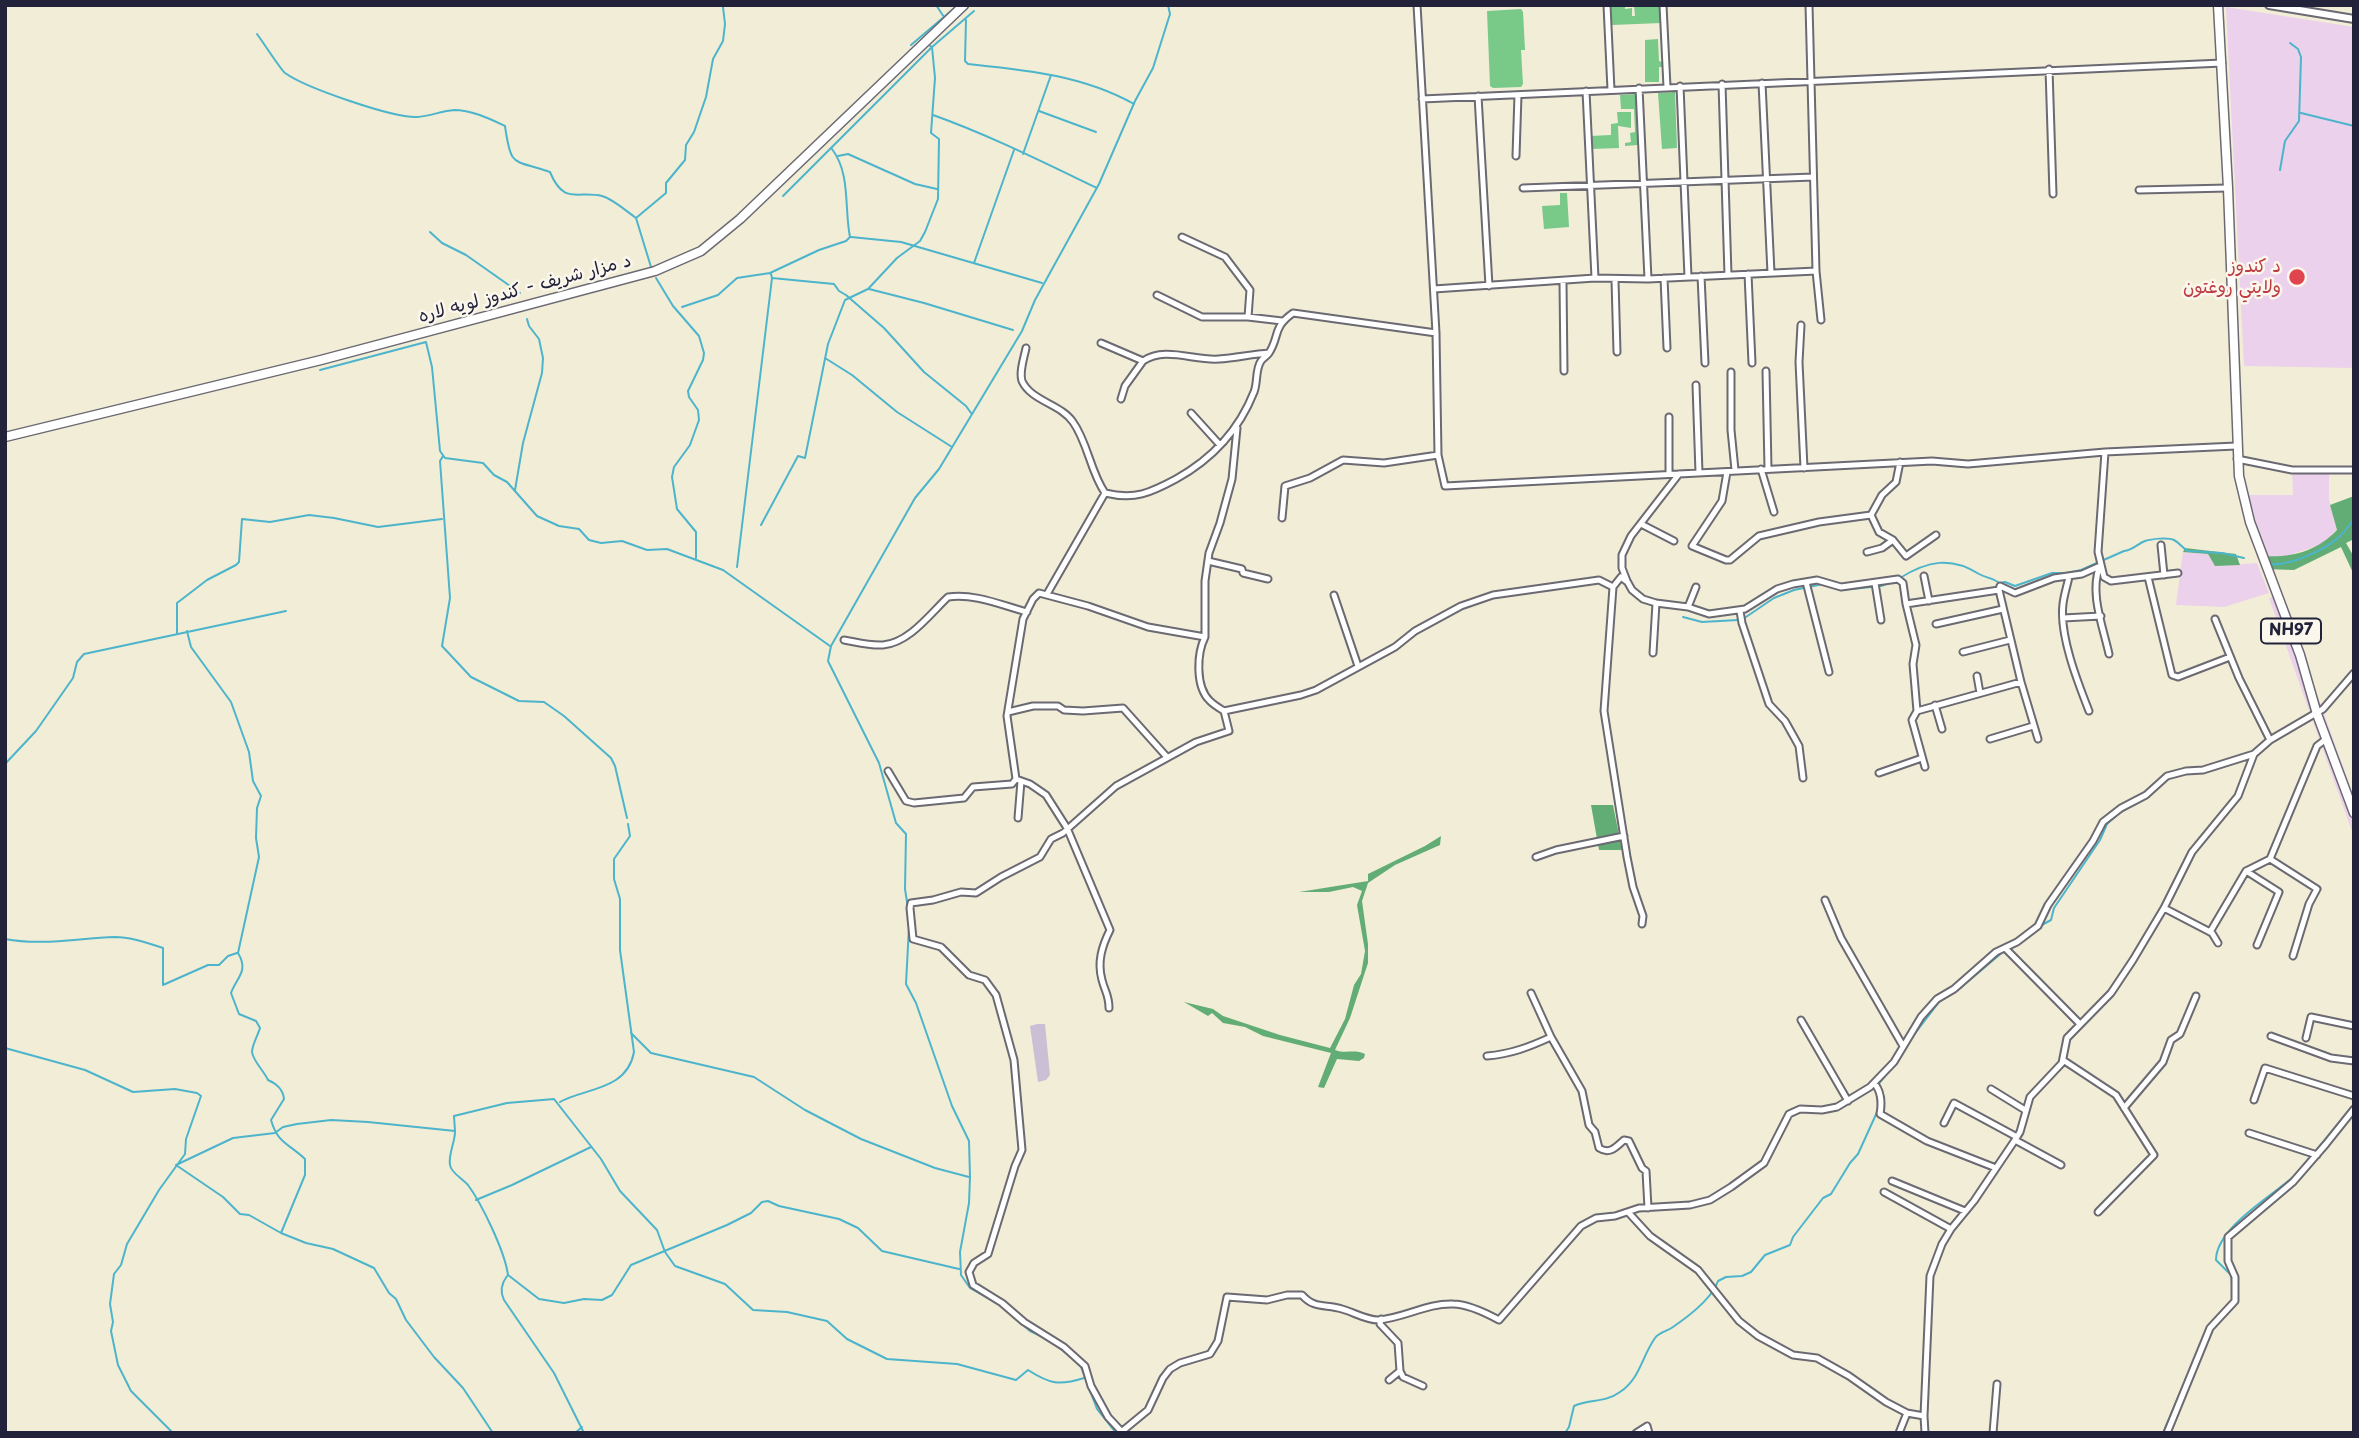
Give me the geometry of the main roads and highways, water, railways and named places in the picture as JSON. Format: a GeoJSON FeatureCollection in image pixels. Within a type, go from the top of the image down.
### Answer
{"type":"FeatureCollection","features":[{"type":"Feature","properties":{"kind":"main road","name":"د مزار شریف - کندوز لویه لاره"},"geometry":{"type":"LineString","coordinates":[[5,437],[321,360],[656,271],[686,259],[701,251],[740,219],[964,5]]}},
{"type":"Feature","properties":{"kind":"main road","name":"NH97"},"geometry":{"type":"LineString","coordinates":[[2218,5],[2228,188],[2237,459],[2250,522],[2300,655],[2317,714],[2354,813]]}},
{"type":"Feature","properties":{"kind":"waterway"},"geometry":{"type":"LineString","coordinates":[[936,5],[944,17]]}},
{"type":"Feature","properties":{"kind":"waterway"},"geometry":{"type":"LineString","coordinates":[[911,45],[958,5]]}},
{"type":"Feature","properties":{"kind":"waterway"},"geometry":{"type":"LineString","coordinates":[[908,908],[905,889],[906,834],[896,823],[879,763],[828,661],[831,646],[915,498],[939,469],[1022,331],[1035,300],[1099,184],[1135,101],[1153,68],[1170,14],[1168,5]]}},
{"type":"Feature","properties":{"kind":"waterway"},"geometry":{"type":"LineString","coordinates":[[636,218],[666,193],[666,183],[685,160],[686,145],[694,132],[706,97],[713,59],[723,41],[723,7]]}},
{"type":"Feature","properties":{"kind":"waterway"},"geometry":{"type":"LineString","coordinates":[[783,196],[932,47],[974,11]]}},
{"type":"Feature","properties":{"kind":"waterway"},"geometry":{"type":"LineString","coordinates":[[966,20],[965,61],[968,64],[1074,80],[1134,104]]}},
{"type":"Feature","properties":{"kind":"waterway"},"geometry":{"type":"LineString","coordinates":[[257,34],[285,73],[330,94],[405,116],[417,117],[461,110],[481,115],[505,126],[509,150],[516,160],[550,172],[555,183],[566,193],[602,196],[636,218],[651,267]]}},
{"type":"Feature","properties":{"kind":"waterway"},"geometry":{"type":"LineString","coordinates":[[2280,170],[2285,141],[2299,121],[2301,57],[2298,49],[2290,43]]}},
{"type":"Feature","properties":{"kind":"waterway"},"geometry":{"type":"LineString","coordinates":[[761,525],[798,456],[805,458],[828,344],[845,300],[868,289],[897,258],[920,241],[938,199],[939,139],[931,133],[935,78],[932,47],[929,45]]}},
{"type":"Feature","properties":{"kind":"waterway"},"geometry":{"type":"LineString","coordinates":[[1023,154],[1051,75]]}},
{"type":"Feature","properties":{"kind":"waterway"},"geometry":{"type":"LineString","coordinates":[[1039,111],[1096,132]]}},
{"type":"Feature","properties":{"kind":"waterway"},"geometry":{"type":"LineString","coordinates":[[2301,113],[2354,126]]}},
{"type":"Feature","properties":{"kind":"waterway"},"geometry":{"type":"LineString","coordinates":[[933,115],[995,140],[1097,188]]}},
{"type":"Feature","properties":{"kind":"waterway"},"geometry":{"type":"LineString","coordinates":[[682,307],[718,295],[737,278],[770,273],[850,237],[842,169],[832,149]]}},
{"type":"Feature","properties":{"kind":"waterway"},"geometry":{"type":"LineString","coordinates":[[974,263],[1014,150]]}},
{"type":"Feature","properties":{"kind":"waterway"},"geometry":{"type":"LineString","coordinates":[[838,156],[848,154],[915,184],[937,189]]}},
{"type":"Feature","properties":{"kind":"waterway"},"geometry":{"type":"LineString","coordinates":[[430,232],[442,243],[466,255],[520,293]]}},
{"type":"Feature","properties":{"kind":"waterway"},"geometry":{"type":"LineString","coordinates":[[851,237],[901,242],[1042,283]]}},
{"type":"Feature","properties":{"kind":"waterway"},"geometry":{"type":"LineString","coordinates":[[771,274],[772,278],[834,284],[884,328],[924,372],[971,413]]}},
{"type":"Feature","properties":{"kind":"waterway"},"geometry":{"type":"LineString","coordinates":[[656,278],[673,306],[699,336],[704,353],[688,391],[698,410],[699,420],[690,445],[674,467],[672,477],[677,509],[696,532],[696,558]]}},
{"type":"Feature","properties":{"kind":"waterway"},"geometry":{"type":"LineString","coordinates":[[737,567],[772,278]]}},
{"type":"Feature","properties":{"kind":"waterway"},"geometry":{"type":"LineString","coordinates":[[869,289],[1013,330]]}},
{"type":"Feature","properties":{"kind":"waterway"},"geometry":{"type":"LineString","coordinates":[[515,490],[523,443],[542,373],[543,358],[539,339],[527,319]]}},
{"type":"Feature","properties":{"kind":"waterway"},"geometry":{"type":"LineString","coordinates":[[320,370],[426,342],[432,367],[440,451],[445,458],[483,463],[494,475],[507,482],[537,516],[559,526],[579,529],[589,540],[601,543],[622,541],[647,550],[667,549],[723,570],[830,646]]}},
{"type":"Feature","properties":{"kind":"waterway"},"geometry":{"type":"LineString","coordinates":[[825,358],[852,375],[897,412],[952,447]]}},
{"type":"Feature","properties":{"kind":"waterway"},"geometry":{"type":"LineString","coordinates":[[443,456],[440,461],[450,598],[442,646],[471,677],[519,701],[544,702],[611,758],[627,818]]}},
{"type":"Feature","properties":{"kind":"waterway"},"geometry":{"type":"LineString","coordinates":[[177,633],[177,603],[207,580],[239,562],[242,519],[270,522],[309,515],[378,527],[442,519]]}},
{"type":"Feature","properties":{"kind":"waterway"},"geometry":{"type":"LineString","coordinates":[[2271,564],[2297,560],[2325,547],[2341,535],[2354,519]]}},
{"type":"Feature","properties":{"kind":"waterway"},"geometry":{"type":"LineString","coordinates":[[1900,578],[1929,565],[1949,563],[1969,568],[1999,583],[2015,586],[2052,573],[2081,570],[2145,541],[2160,539],[2174,540],[2188,551],[2222,553],[2244,558]]}},
{"type":"Feature","properties":{"kind":"waterway"},"geometry":{"type":"LineString","coordinates":[[1842,590],[1881,586],[1892,582]]}},
{"type":"Feature","properties":{"kind":"waterway"},"geometry":{"type":"LineString","coordinates":[[1743,619],[1774,598],[1794,590],[1823,584]]}},
{"type":"Feature","properties":{"kind":"waterway"},"geometry":{"type":"LineString","coordinates":[[5,764],[36,731],[73,678],[77,662],[84,654],[286,611]]}},
{"type":"Feature","properties":{"kind":"waterway"},"geometry":{"type":"LineString","coordinates":[[1683,617],[1702,622],[1738,620]]}},
{"type":"Feature","properties":{"kind":"waterway"},"geometry":{"type":"LineString","coordinates":[[187,631],[191,647],[231,702],[249,752],[253,781],[261,796],[257,808],[256,838],[259,857],[238,953],[242,969],[231,993],[239,1014],[256,1021],[260,1028],[253,1046],[253,1055],[268,1080],[279,1087],[283,1095],[284,1099],[271,1120],[274,1128],[280,1139],[305,1159],[305,1175],[281,1233]]}},
{"type":"Feature","properties":{"kind":"waterway"},"geometry":{"type":"LineString","coordinates":[[2040,926],[2051,920],[2054,908],[2100,840],[2107,824],[2119,813],[2148,797]]}},
{"type":"Feature","properties":{"kind":"waterway"},"geometry":{"type":"LineString","coordinates":[[560,1102],[614,1081],[630,1065],[634,1052],[620,950],[620,899],[614,879],[614,859],[630,836],[628,824]]}},
{"type":"Feature","properties":{"kind":"waterway"},"geometry":{"type":"LineString","coordinates":[[909,927],[906,984],[916,1003],[952,1106],[969,1141],[969,1203],[960,1252],[961,1275],[970,1288],[1000,1305],[1030,1331],[1041,1336]]}},
{"type":"Feature","properties":{"kind":"waterway"},"geometry":{"type":"LineString","coordinates":[[5,939],[46,942],[115,937],[145,942],[163,948],[163,985],[208,965],[219,965],[228,956],[237,953]]}},
{"type":"Feature","properties":{"kind":"waterway"},"geometry":{"type":"LineString","coordinates":[[1910,1040],[1939,1002],[1959,989],[2004,951]]}},
{"type":"Feature","properties":{"kind":"waterway"},"geometry":{"type":"LineString","coordinates":[[631,1033],[651,1053],[754,1077],[805,1110],[861,1139],[935,1168],[969,1177]]}},
{"type":"Feature","properties":{"kind":"waterway"},"geometry":{"type":"LineString","coordinates":[[5,1048],[85,1070],[133,1092],[175,1089],[201,1096],[186,1139],[185,1154],[159,1190],[127,1244],[121,1265],[114,1274],[110,1304],[113,1322],[111,1331],[118,1365],[131,1391],[173,1433]]}},
{"type":"Feature","properties":{"kind":"waterway"},"geometry":{"type":"LineString","coordinates":[[1878,1085],[1894,1065]]}},
{"type":"Feature","properties":{"kind":"waterway"},"geometry":{"type":"LineString","coordinates":[[1876,1090],[1879,1101]]}},
{"type":"Feature","properties":{"kind":"waterway"},"geometry":{"type":"LineString","coordinates":[[493,1433],[463,1388],[434,1357],[406,1320],[396,1299],[389,1293],[374,1268],[333,1249],[306,1243],[281,1233],[249,1215],[240,1214],[223,1197],[176,1165],[233,1138],[275,1133],[283,1127],[297,1124],[331,1120],[455,1131],[454,1116],[507,1103],[554,1099],[601,1159],[620,1191],[657,1230],[665,1252],[675,1266],[725,1284],[753,1310],[787,1312],[827,1321],[847,1339],[887,1359],[957,1364],[1016,1380],[1028,1370],[1055,1382],[1084,1378]]}},
{"type":"Feature","properties":{"kind":"waterway"},"geometry":{"type":"LineString","coordinates":[[2315,1152],[2354,1104]]}},
{"type":"Feature","properties":{"kind":"waterway"},"geometry":{"type":"LineString","coordinates":[[1565,1433],[1574,1406],[1609,1398],[1627,1387],[1657,1336],[1699,1307],[1718,1281],[1751,1272],[1765,1255],[1790,1245],[1793,1237],[1823,1198],[1831,1194],[1858,1154],[1878,1110]]}},
{"type":"Feature","properties":{"kind":"waterway"},"geometry":{"type":"LineString","coordinates":[[455,1132],[450,1157],[451,1168],[468,1185],[480,1204],[498,1241],[508,1275],[539,1299],[564,1303],[584,1299],[602,1300],[612,1295],[631,1265],[727,1225],[751,1213],[762,1202],[768,1201],[779,1206],[839,1219],[858,1228],[882,1251],[959,1269]]}},
{"type":"Feature","properties":{"kind":"waterway"},"geometry":{"type":"LineString","coordinates":[[476,1200],[591,1147]]}},
{"type":"Feature","properties":{"kind":"waterway"},"geometry":{"type":"LineString","coordinates":[[2232,1282],[2231,1275],[2216,1260],[2218,1248],[2225,1236],[2247,1214],[2296,1175],[2311,1156]]}},
{"type":"Feature","properties":{"kind":"waterway"},"geometry":{"type":"LineString","coordinates":[[507,1276],[502,1288],[504,1300],[554,1373],[584,1433]]}},
{"type":"Feature","properties":{"kind":"waterway"},"geometry":{"type":"LineString","coordinates":[[2209,1326],[2232,1300],[2233,1295]]}},
{"type":"Feature","properties":{"kind":"waterway"},"geometry":{"type":"LineString","coordinates":[[1052,1342],[1072,1358]]}},
{"type":"Feature","properties":{"kind":"waterway"},"geometry":{"type":"LineString","coordinates":[[2163,1433],[2201,1344]]}},
{"type":"Feature","properties":{"kind":"waterway"},"geometry":{"type":"LineString","coordinates":[[1081,1367],[1097,1409],[1116,1433]]}},
{"type":"Feature","properties":{"kind":"waterway"},"geometry":{"type":"LineString","coordinates":[[575,1433],[582,1427]]}},
{"type":"Feature","properties":{"kind":"place","name":"د کندوز ولایتي روغتون"},"geometry":{"type":"Point","coordinates":[2297,277]}}]}
